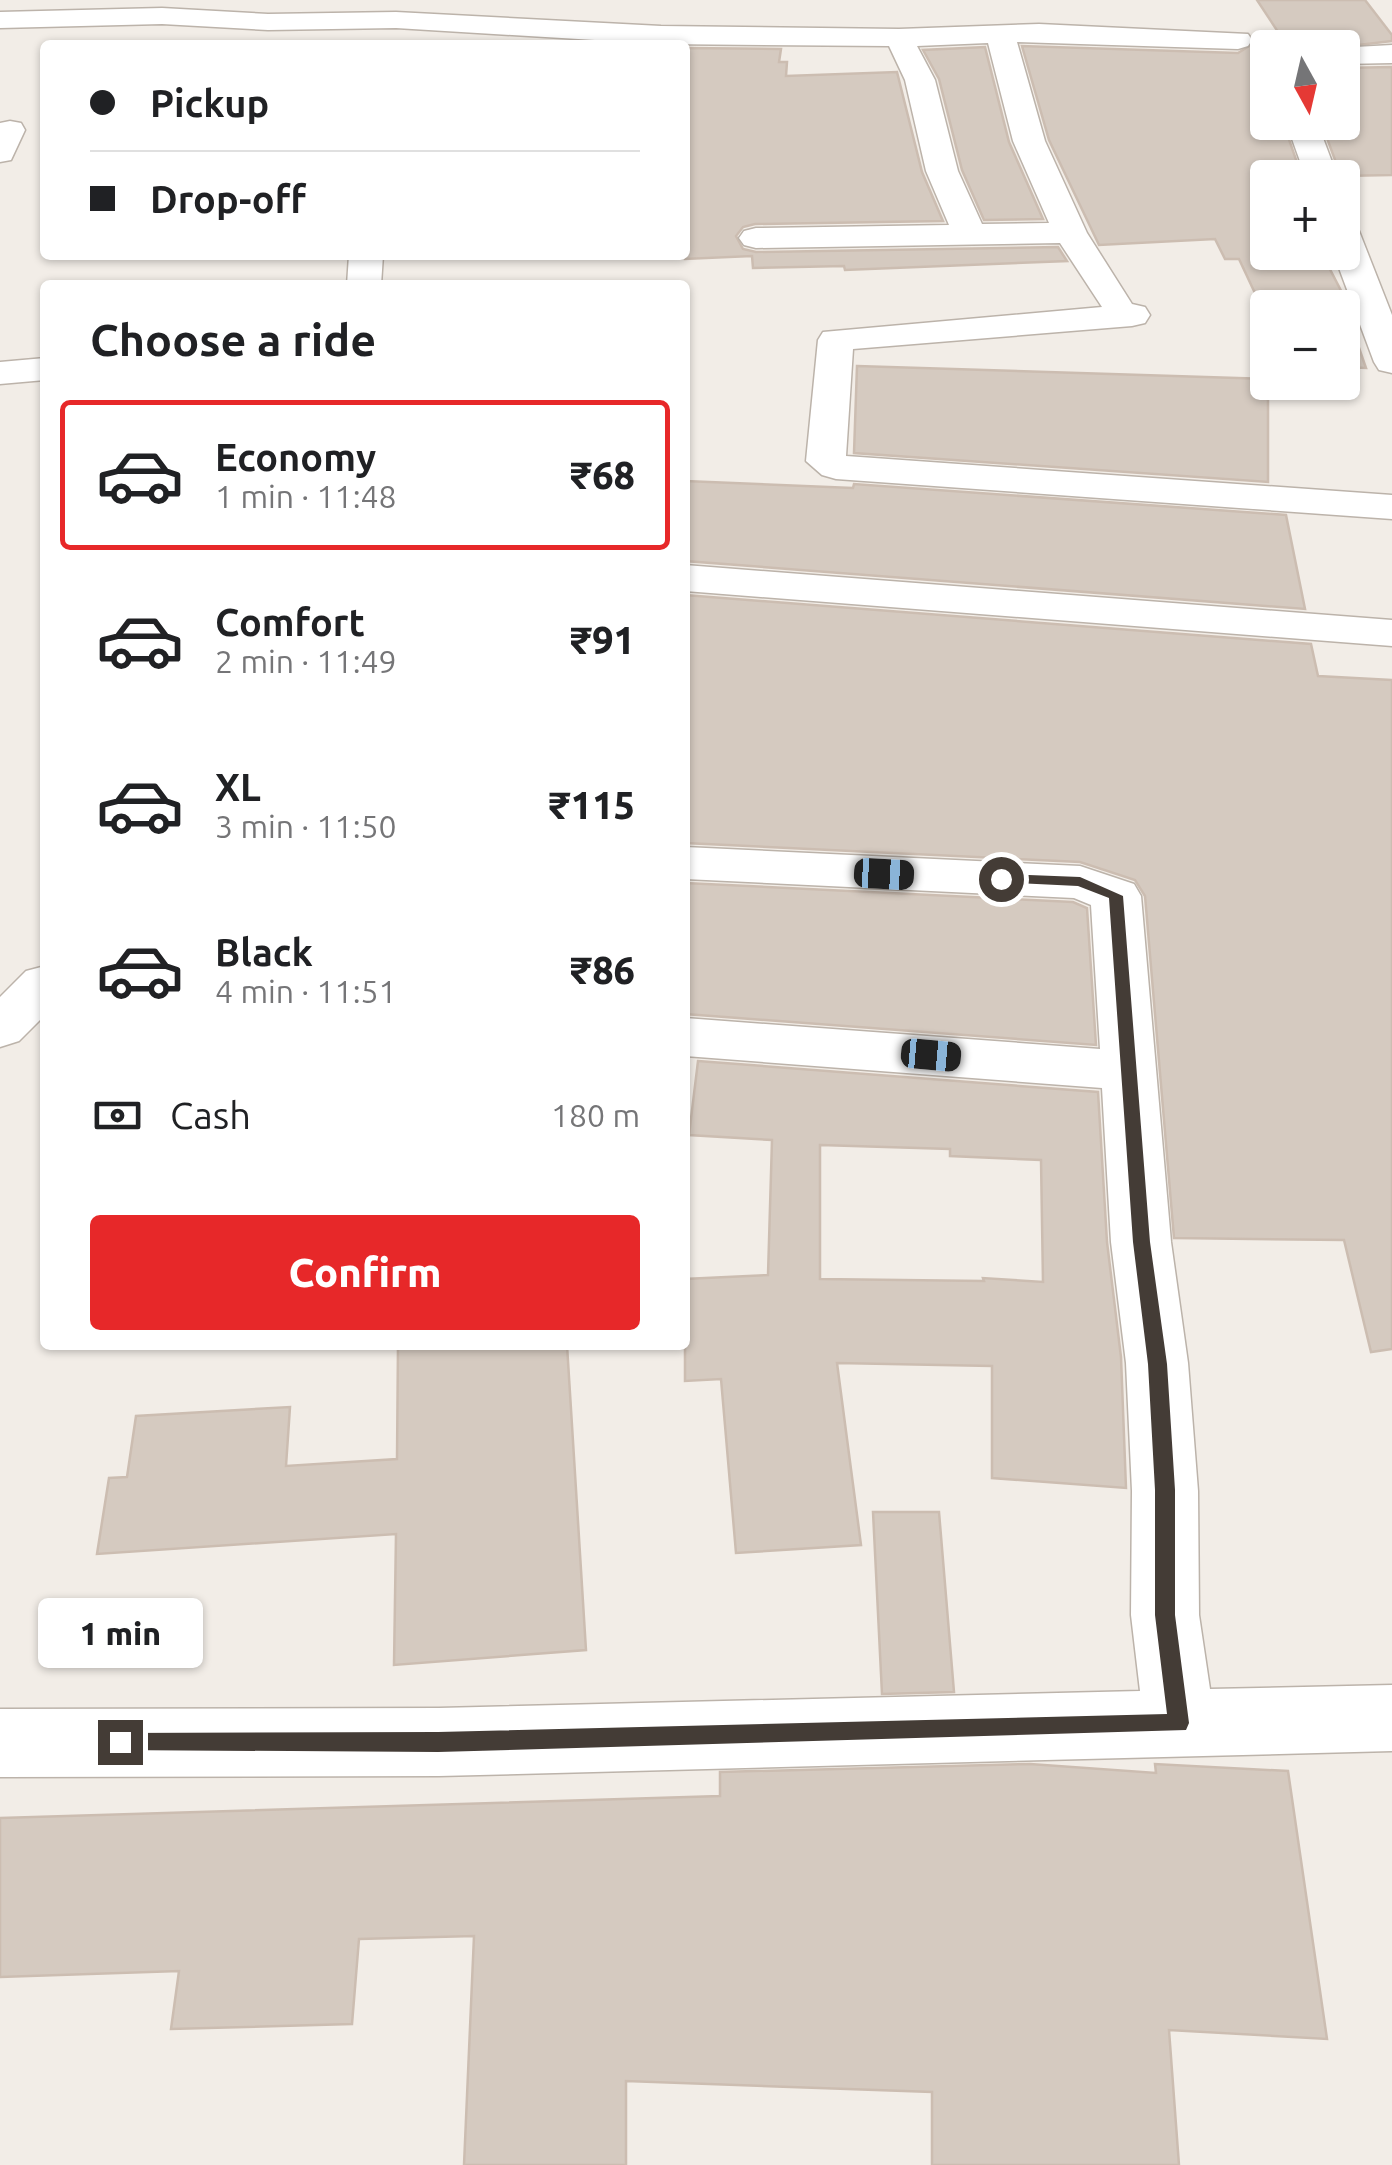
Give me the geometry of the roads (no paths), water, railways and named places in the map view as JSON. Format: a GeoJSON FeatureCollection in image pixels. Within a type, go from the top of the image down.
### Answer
{"type":"FeatureCollection","features":[{"type":"Feature","properties":{"kind":"street"},"geometry":{"type":"LineString","coordinates":[[230,0],[757,12],[1042,5]]}},
{"type":"Feature","properties":{"kind":"street"},"geometry":{"type":"LineString","coordinates":[[1215,15],[1250,52]]}},
{"type":"Feature","properties":{"kind":"street"},"geometry":{"type":"LineString","coordinates":[[0,20],[162,16],[263,34],[396,20],[574,37],[1148,34],[1250,54]]}},
{"type":"Feature","properties":{"kind":"street"},"geometry":{"type":"LineString","coordinates":[[1000,34],[1028,141],[1070,233],[1124,308],[836,340],[826,461],[836,467],[1392,507]]}},
{"type":"Feature","properties":{"kind":"street"},"geometry":{"type":"LineString","coordinates":[[899,38],[920,80],[942,171],[970,234]]}},
{"type":"Feature","properties":{"kind":"street"},"geometry":{"type":"LineString","coordinates":[[1360,55],[1392,54]]}},
{"type":"Feature","properties":{"kind":"street"},"geometry":{"type":"LineString","coordinates":[[756,238],[1070,233]]}},
{"type":"Feature","properties":{"kind":"street"},"geometry":{"type":"LineString","coordinates":[[1357,270],[1392,362]]}},
{"type":"Feature","properties":{"kind":"street"},"geometry":{"type":"LineString","coordinates":[[0,373],[40,369]]}},
{"type":"Feature","properties":{"kind":"street"},"geometry":{"type":"LineString","coordinates":[[690,578],[1392,634]]}},
{"type":"Feature","properties":{"kind":"street"},"geometry":{"type":"LineString","coordinates":[[690,863],[1080,882],[1116,896],[1142,1242],[1158,1364],[1165,1490],[1165,1615],[1178,1723]]}},
{"type":"Feature","properties":{"kind":"street"},"geometry":{"type":"LineString","coordinates":[[0,1028],[40,989]]}},
{"type":"Feature","properties":{"kind":"street"},"geometry":{"type":"LineString","coordinates":[[690,1037],[1129,1071]]}},
{"type":"Feature","properties":{"kind":"street"},"geometry":{"type":"LineString","coordinates":[[0,1743],[438,1742],[1392,1718]]}}]}
